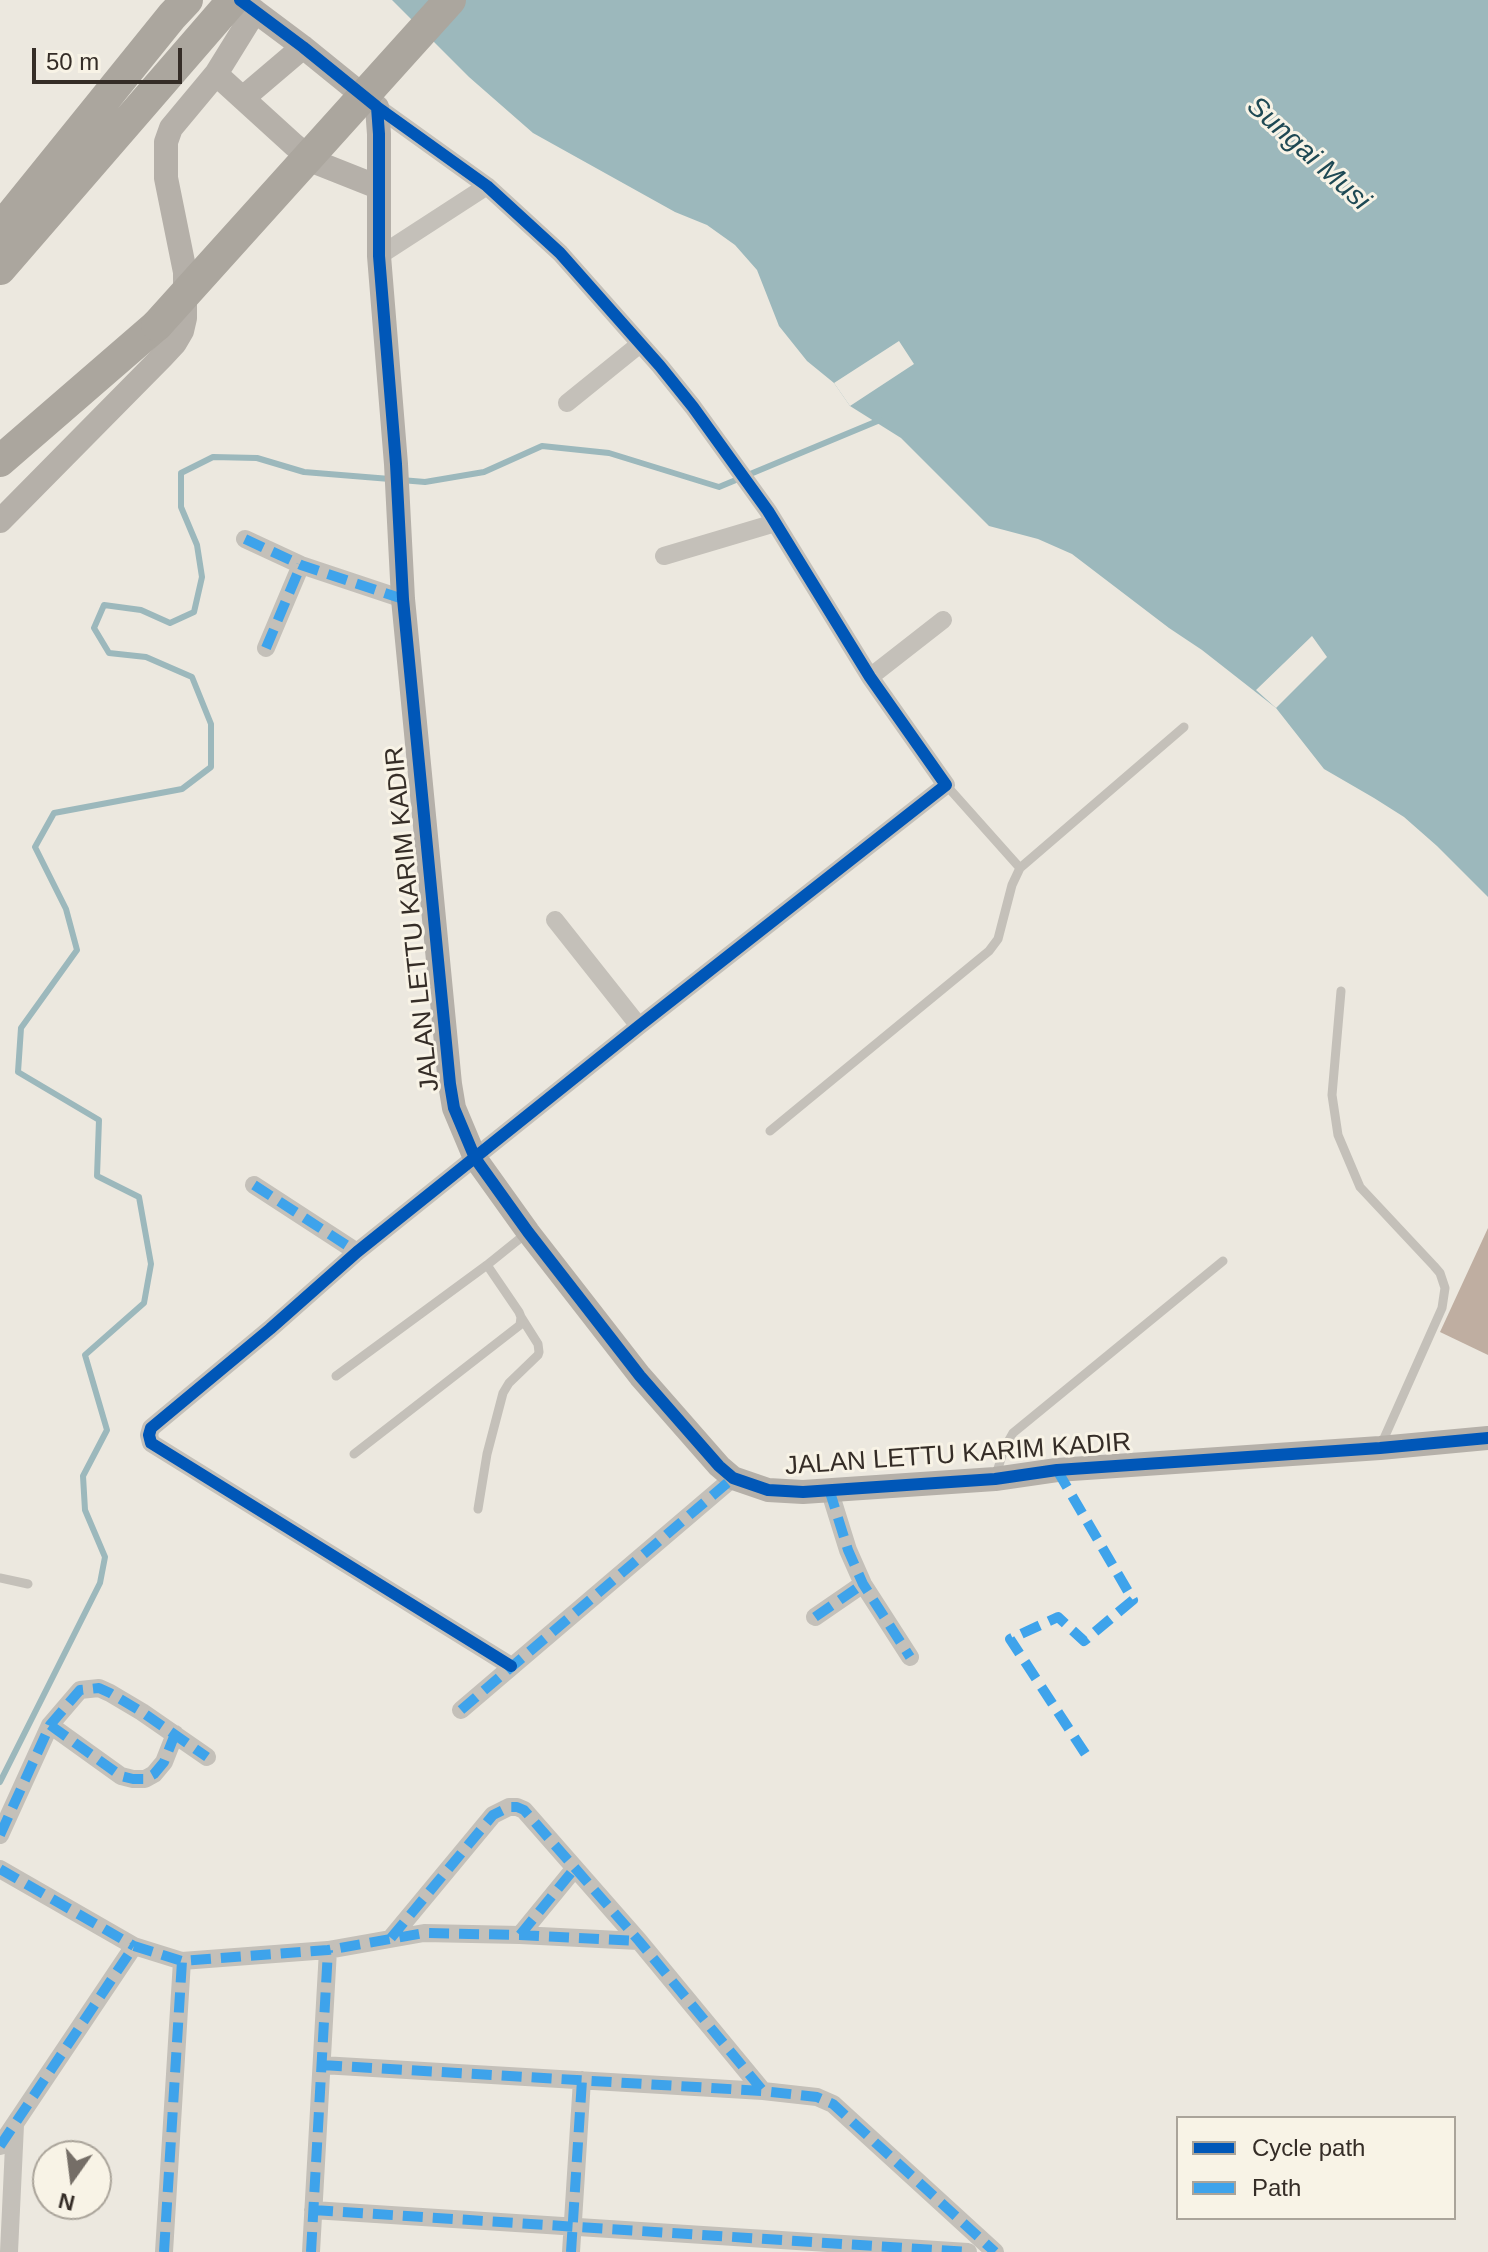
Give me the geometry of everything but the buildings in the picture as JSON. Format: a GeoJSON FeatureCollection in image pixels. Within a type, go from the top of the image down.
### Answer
{"type":"FeatureCollection","features":[{"type":"Feature","properties":{"kind":"highway"},"geometry":{"type":"LineString","coordinates":[[146,48],[156,0]]}},
{"type":"Feature","properties":{"kind":"highway"},"geometry":{"type":"LineString","coordinates":[[0,229],[187,0]]}},
{"type":"Feature","properties":{"kind":"highway"},"geometry":{"type":"LineString","coordinates":[[0,461],[157,325],[450,0]]}},
{"type":"Feature","properties":{"kind":"highway"},"geometry":{"type":"LineString","coordinates":[[0,269],[199,38],[243,4]]}},
{"type":"Feature","properties":{"kind":"street"},"geometry":{"type":"LineString","coordinates":[[0,521],[162,357],[182,331],[185,272],[166,178],[166,142],[171,128],[216,74],[243,4],[303,47],[377,107],[487,186],[560,253],[693,407],[775,523],[870,677],[946,785],[357,1252],[151,1428],[151,1443],[511,1666]]}},
{"type":"Feature","properties":{"kind":"street"},"geometry":{"type":"LineString","coordinates":[[243,98],[303,47]]}},
{"type":"Feature","properties":{"kind":"street"},"geometry":{"type":"LineString","coordinates":[[216,74],[315,162],[378,187]]}},
{"type":"Feature","properties":{"kind":"street","name":"JALAN LETTU KARIM KADIR"},"geometry":{"type":"LineString","coordinates":[[377,107],[379,256],[396,464],[403,599],[454,1108],[475,1158],[640,1376],[719,1466],[733,1478],[768,1490],[803,1492],[995,1479],[1057,1470],[1488,1438]]}},
{"type":"Feature","properties":{"kind":"street"},"geometry":{"type":"LineString","coordinates":[[379,256],[487,186]]}},
{"type":"Feature","properties":{"kind":"street"},"geometry":{"type":"LineString","coordinates":[[567,403],[640,344]]}},
{"type":"Feature","properties":{"kind":"street"},"geometry":{"type":"LineString","coordinates":[[664,556],[775,523]]}},
{"type":"Feature","properties":{"kind":"street"},"geometry":{"type":"LineString","coordinates":[[245,539],[301,565],[403,599]]}},
{"type":"Feature","properties":{"kind":"street"},"geometry":{"type":"LineString","coordinates":[[266,648],[301,565]]}},
{"type":"Feature","properties":{"kind":"street"},"geometry":{"type":"LineString","coordinates":[[870,677],[943,620]]}},
{"type":"Feature","properties":{"kind":"street"},"geometry":{"type":"LineString","coordinates":[[555,920],[639,1026]]}},
{"type":"Feature","properties":{"kind":"street"},"geometry":{"type":"LineString","coordinates":[[254,1185],[357,1252]]}},
{"type":"Feature","properties":{"kind":"street"},"geometry":{"type":"LineString","coordinates":[[461,1710],[733,1478]]}},
{"type":"Feature","properties":{"kind":"street"},"geometry":{"type":"LineString","coordinates":[[829,1489],[848,1550],[863,1584],[910,1657]]}},
{"type":"Feature","properties":{"kind":"street"},"geometry":{"type":"LineString","coordinates":[[815,1617],[863,1584]]}},
{"type":"Feature","properties":{"kind":"street"},"geometry":{"type":"LineString","coordinates":[[0,1835],[50,1725],[80,1690],[99,1688],[110,1693],[207,1757]]}},
{"type":"Feature","properties":{"kind":"street"},"geometry":{"type":"LineString","coordinates":[[50,1725],[121,1776],[133,1779],[145,1779],[154,1774],[164,1762],[175,1734]]}},
{"type":"Feature","properties":{"kind":"street"},"geometry":{"type":"LineString","coordinates":[[391,1938],[493,1815],[509,1807],[524,1810],[639,1941],[763,2091]]}},
{"type":"Feature","properties":{"kind":"street"},"geometry":{"type":"LineString","coordinates":[[520,1935],[575,1868]]}},
{"type":"Feature","properties":{"kind":"street"},"geometry":{"type":"LineString","coordinates":[[0,1869],[134,1946],[182,1961],[328,1950],[424,1933],[639,1941]]}},
{"type":"Feature","properties":{"kind":"street"},"geometry":{"type":"LineString","coordinates":[[0,2146],[134,1946]]}},
{"type":"Feature","properties":{"kind":"street"},"geometry":{"type":"LineString","coordinates":[[311,2252],[328,1950]]}},
{"type":"Feature","properties":{"kind":"street"},"geometry":{"type":"LineString","coordinates":[[164,2252],[182,1961]]}},
{"type":"Feature","properties":{"kind":"street"},"geometry":{"type":"LineString","coordinates":[[322,2065],[809,2095],[833,2104],[995,2252]]}},
{"type":"Feature","properties":{"kind":"street"},"geometry":{"type":"LineString","coordinates":[[571,2252],[582,2080]]}},
{"type":"Feature","properties":{"kind":"street"},"geometry":{"type":"LineString","coordinates":[[9,2252],[15,2125]]}},
{"type":"Feature","properties":{"kind":"street"},"geometry":{"type":"LineString","coordinates":[[313,2210],[968,2252]]}},
{"type":"Feature","properties":{"kind":"lane"},"geometry":{"type":"LineString","coordinates":[[770,1131],[989,951],[998,939],[1012,885],[1020,868],[1184,727]]}},
{"type":"Feature","properties":{"kind":"lane"},"geometry":{"type":"LineString","coordinates":[[946,785],[1020,868]]}},
{"type":"Feature","properties":{"kind":"lane"},"geometry":{"type":"LineString","coordinates":[[1341,991],[1332,1095],[1338,1135],[1360,1187],[1440,1273],[1445,1288],[1442,1308],[1380,1448]]}},
{"type":"Feature","properties":{"kind":"lane"},"geometry":{"type":"LineString","coordinates":[[336,1376],[528,1232]]}},
{"type":"Feature","properties":{"kind":"lane"},"geometry":{"type":"LineString","coordinates":[[995,1479],[1004,1449],[1013,1433],[1223,1261]]}},
{"type":"Feature","properties":{"kind":"lane"},"geometry":{"type":"LineString","coordinates":[[478,1509],[487,1454],[503,1393],[539,1352],[538,1344],[487,1265]]}},
{"type":"Feature","properties":{"kind":"lane"},"geometry":{"type":"LineString","coordinates":[[354,1454],[517,1327],[521,1317]]}},
{"type":"Feature","properties":{"kind":"lane"},"geometry":{"type":"LineString","coordinates":[[0,1578],[28,1584]]}},
{"type":"Feature","properties":{"kind":"water","name":"Sungai Musi"},"geometry":{"type":"Polygon","coordinates":[[[392,0],[1488,0],[1488,897],[1404,817],[1324,769],[1276,708],[1202,650],[1072,554],[1038,539],[989,526],[901,438],[850,406],[834,383],[807,361],[779,326],[757,270],[735,245],[707,225],[675,212],[533,133],[469,77],[392,0]]]}},
{"type":"Feature","properties":{"kind":"pier"},"geometry":{"type":"Polygon","coordinates":[[[899,341],[914,364],[850,406],[834,383],[899,341]]]}},
{"type":"Feature","properties":{"kind":"pier"},"geometry":{"type":"Polygon","coordinates":[[[1312,636],[1327,657],[1276,708],[1256,690],[1312,636]]]}},
{"type":"Feature","properties":{"kind":"waterway"},"geometry":{"type":"LineString","coordinates":[[401,480],[425,482],[484,472],[542,446],[609,453],[719,487],[880,420]]}},
{"type":"Feature","properties":{"kind":"waterway"},"geometry":{"type":"LineString","coordinates":[[0,1782],[100,1583],[105,1557],[85,1510],[83,1476],[107,1430],[85,1355],[144,1303],[151,1264],[139,1197],[97,1176],[99,1120],[18,1072],[21,1028],[77,950],[66,909],[35,847],[54,813],[182,789],[211,767],[211,724],[192,677],[146,657],[109,653],[94,628],[104,605],[141,610],[170,623],[194,612],[202,577],[197,545],[181,507],[181,473],[213,457],[257,458],[304,472],[390,479]]}},
{"type":"Feature","properties":{"kind":"marked path"},"geometry":{"type":"LineString","coordinates":[[245,539],[301,565],[403,599]]}},
{"type":"Feature","properties":{"kind":"marked path"},"geometry":{"type":"LineString","coordinates":[[266,648],[301,565]]}},
{"type":"Feature","properties":{"kind":"marked path"},"geometry":{"type":"LineString","coordinates":[[254,1185],[357,1252]]}},
{"type":"Feature","properties":{"kind":"marked path"},"geometry":{"type":"LineString","coordinates":[[1057,1470],[1133,1600],[1084,1641],[1058,1617],[1010,1639],[1090,1761]]}},
{"type":"Feature","properties":{"kind":"marked path"},"geometry":{"type":"LineString","coordinates":[[461,1710],[733,1478]]}},
{"type":"Feature","properties":{"kind":"marked path"},"geometry":{"type":"LineString","coordinates":[[829,1489],[848,1550],[863,1584],[910,1657]]}},
{"type":"Feature","properties":{"kind":"marked path"},"geometry":{"type":"LineString","coordinates":[[815,1617],[863,1584]]}},
{"type":"Feature","properties":{"kind":"marked path"},"geometry":{"type":"LineString","coordinates":[[0,1835],[50,1725],[80,1690],[99,1688],[110,1693],[207,1757]]}},
{"type":"Feature","properties":{"kind":"marked path"},"geometry":{"type":"LineString","coordinates":[[50,1725],[121,1776],[133,1779],[145,1779],[154,1774],[164,1762],[175,1734]]}},
{"type":"Feature","properties":{"kind":"marked path"},"geometry":{"type":"LineString","coordinates":[[391,1938],[493,1815],[509,1807],[517,1807],[524,1810],[639,1941],[763,2091]]}},
{"type":"Feature","properties":{"kind":"marked path"},"geometry":{"type":"LineString","coordinates":[[520,1935],[575,1868]]}},
{"type":"Feature","properties":{"kind":"marked path"},"geometry":{"type":"LineString","coordinates":[[0,1869],[134,1946]]}},
{"type":"Feature","properties":{"kind":"marked path"},"geometry":{"type":"LineString","coordinates":[[0,2146],[134,1946],[182,1961],[328,1950],[424,1933],[639,1941]]}},
{"type":"Feature","properties":{"kind":"marked path"},"geometry":{"type":"LineString","coordinates":[[311,2252],[328,1950]]}},
{"type":"Feature","properties":{"kind":"marked path"},"geometry":{"type":"LineString","coordinates":[[164,2252],[182,1961]]}},
{"type":"Feature","properties":{"kind":"marked path"},"geometry":{"type":"LineString","coordinates":[[322,2065],[763,2091],[817,2097],[833,2104],[995,2252]]}},
{"type":"Feature","properties":{"kind":"marked path"},"geometry":{"type":"LineString","coordinates":[[571,2252],[582,2080]]}},
{"type":"Feature","properties":{"kind":"marked path"},"geometry":{"type":"LineString","coordinates":[[313,2210],[968,2252]]}},
{"type":"Feature","properties":{"kind":"cycle path"},"geometry":{"type":"LineString","coordinates":[[240,0],[377,107],[379,256],[396,464],[403,599],[454,1108],[475,1158],[640,1376],[719,1466],[733,1478],[768,1490],[803,1492],[995,1479],[1057,1470],[1488,1438]]}},
{"type":"Feature","properties":{"kind":"cycle path"},"geometry":{"type":"LineString","coordinates":[[377,107],[487,186],[560,253],[660,366],[768,511],[870,677],[946,785],[357,1252],[151,1428],[151,1443],[511,1666]]}}]}
